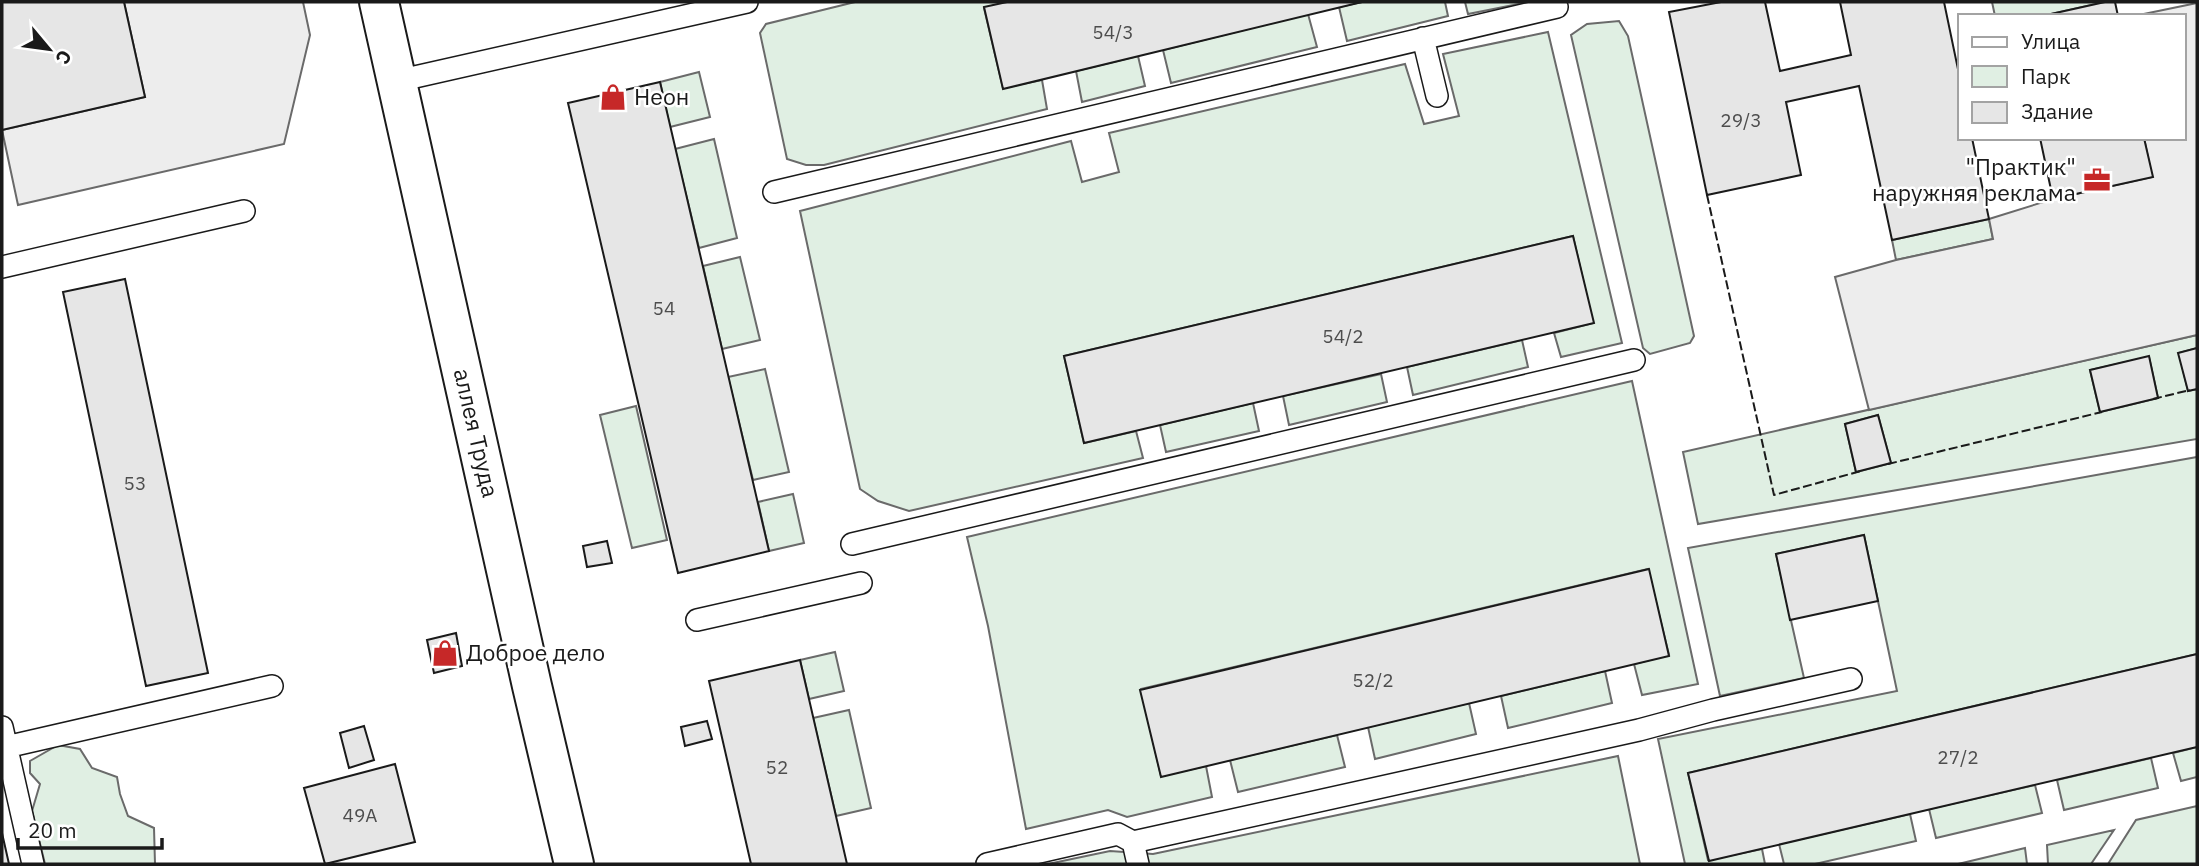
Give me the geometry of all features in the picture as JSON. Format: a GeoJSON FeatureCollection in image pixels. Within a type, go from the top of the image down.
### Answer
{"type":"FeatureCollection","features":[{"type":"Feature","properties":{"kind":"street","name":"аллея Труда"},"geometry":{"type":"LineString","coordinates":[[379,2],[574,864]]}},
{"type":"Feature","properties":{"kind":"lane"},"geometry":{"type":"LineString","coordinates":[[397,81],[747,2]]}},
{"type":"Feature","properties":{"kind":"lane"},"geometry":{"type":"LineString","coordinates":[[774,192],[1557,7]]}},
{"type":"Feature","properties":{"kind":"lane"},"geometry":{"type":"LineString","coordinates":[[1423,38],[1437,96]]}},
{"type":"Feature","properties":{"kind":"lane"},"geometry":{"type":"LineString","coordinates":[[2,267],[244,211]]}},
{"type":"Feature","properties":{"kind":"lane"},"geometry":{"type":"LineString","coordinates":[[852,544],[1634,360]]}},
{"type":"Feature","properties":{"kind":"lane"},"geometry":{"type":"LineString","coordinates":[[697,620],[861,583]]}},
{"type":"Feature","properties":{"kind":"lane"},"geometry":{"type":"LineString","coordinates":[[987,864],[1118,834],[1133,842],[1639,730],[1713,710],[1851,679]]}},
{"type":"Feature","properties":{"kind":"lane"},"geometry":{"type":"LineString","coordinates":[[33,864],[4,737],[272,686]]}},
{"type":"Feature","properties":{"kind":"lane"},"geometry":{"type":"LineString","coordinates":[[1133,842],[1138,864]]}},
{"type":"Feature","properties":{"kind":"green space"},"geometry":{"type":"Polygon","coordinates":[[[855,2],[1007,2],[984,8],[1003,88],[1042,80],[1047,109],[824,165],[806,165],[787,159],[760,33],[766,24],[855,2]]]}},
{"type":"Feature","properties":{"kind":"green space"},"geometry":{"type":"Polygon","coordinates":[[[1362,2],[1445,2],[1448,16],[1347,41],[1339,7],[1362,2]]]}},
{"type":"Feature","properties":{"kind":"green space"},"geometry":{"type":"Polygon","coordinates":[[[1465,2],[1529,2],[1468,14],[1465,2]]]}},
{"type":"Feature","properties":{"kind":"green space"},"geometry":{"type":"Polygon","coordinates":[[[1992,2],[2105,2],[2051,14],[1995,14],[1992,2]]]}},
{"type":"Feature","properties":{"kind":"green space"},"geometry":{"type":"Polygon","coordinates":[[[1308,14],[1317,47],[1171,83],[1163,50],[1308,14]]]}},
{"type":"Feature","properties":{"kind":"green space"},"geometry":{"type":"Polygon","coordinates":[[[1619,21],[1628,36],[1694,336],[1690,343],[1650,354],[1643,348],[1571,35],[1587,24],[1619,21]]]}},
{"type":"Feature","properties":{"kind":"green space"},"geometry":{"type":"Polygon","coordinates":[[[1548,32],[1622,343],[1561,357],[1554,333],[1593,323],[1573,236],[1064,356],[1084,443],[1136,431],[1143,458],[909,511],[878,501],[860,489],[800,211],[1071,141],[1082,182],[1119,172],[1109,133],[1405,64],[1424,124],[1459,116],[1443,54],[1548,32]]]}},
{"type":"Feature","properties":{"kind":"green space"},"geometry":{"type":"Polygon","coordinates":[[[1138,56],[1145,86],[1082,102],[1076,71],[1138,56]]]}},
{"type":"Feature","properties":{"kind":"green space"},"geometry":{"type":"Polygon","coordinates":[[[699,72],[710,117],[670,127],[660,82],[699,72]]]}},
{"type":"Feature","properties":{"kind":"green space"},"geometry":{"type":"Polygon","coordinates":[[[714,139],[737,238],[699,248],[675,149],[714,139]]]}},
{"type":"Feature","properties":{"kind":"green space"},"geometry":{"type":"Polygon","coordinates":[[[1989,219],[1993,239],[1896,260],[1892,240],[1989,219]]]}},
{"type":"Feature","properties":{"kind":"green space"},"geometry":{"type":"Polygon","coordinates":[[[740,257],[760,340],[722,349],[703,266],[740,257]]]}},
{"type":"Feature","properties":{"kind":"green space"},"geometry":{"type":"Polygon","coordinates":[[[2197,335],[2197,348],[2179,353],[2188,391],[2197,389],[2197,439],[1698,524],[1683,452],[2197,335]],[[2149,357],[2090,370],[2100,412],[2158,398],[2149,357]],[[1878,415],[1845,424],[1856,472],[1891,463],[1878,415]]]}},
{"type":"Feature","properties":{"kind":"green space"},"geometry":{"type":"Polygon","coordinates":[[[1522,340],[1528,367],[1413,395],[1407,367],[1522,340]]]}},
{"type":"Feature","properties":{"kind":"green space"},"geometry":{"type":"Polygon","coordinates":[[[765,369],[789,472],[753,480],[728,377],[765,369]]]}},
{"type":"Feature","properties":{"kind":"green space"},"geometry":{"type":"Polygon","coordinates":[[[1381,374],[1387,402],[1289,425],[1283,396],[1381,374]]]}},
{"type":"Feature","properties":{"kind":"green space"},"geometry":{"type":"Polygon","coordinates":[[[1632,381],[1698,684],[1642,695],[1634,664],[1669,655],[1648,569],[1141,689],[1161,776],[1206,766],[1212,797],[1127,817],[1108,810],[1026,829],[988,626],[967,537],[1632,381]]]}},
{"type":"Feature","properties":{"kind":"green space"},"geometry":{"type":"Polygon","coordinates":[[[1253,403],[1259,431],[1166,452],[1160,425],[1253,403]]]}},
{"type":"Feature","properties":{"kind":"green space"},"geometry":{"type":"Polygon","coordinates":[[[636,406],[667,540],[632,548],[600,415],[636,406]]]}},
{"type":"Feature","properties":{"kind":"green space"},"geometry":{"type":"Polygon","coordinates":[[[2197,457],[2197,654],[1688,773],[1708,860],[1762,849],[1765,864],[1685,864],[1658,739],[1897,691],[1864,535],[1776,554],[1804,678],[1720,696],[1688,548],[2197,457]]]}},
{"type":"Feature","properties":{"kind":"green space"},"geometry":{"type":"Polygon","coordinates":[[[793,494],[804,543],[769,551],[758,502],[793,494]]]}},
{"type":"Feature","properties":{"kind":"green space"},"geometry":{"type":"Polygon","coordinates":[[[835,652],[844,691],[809,699],[800,660],[835,652]]]}},
{"type":"Feature","properties":{"kind":"green space"},"geometry":{"type":"Polygon","coordinates":[[[1605,671],[1612,703],[1508,728],[1501,696],[1605,671]]]}},
{"type":"Feature","properties":{"kind":"green space"},"geometry":{"type":"Polygon","coordinates":[[[1469,703],[1476,734],[1375,759],[1368,727],[1469,703]]]}},
{"type":"Feature","properties":{"kind":"green space"},"geometry":{"type":"Polygon","coordinates":[[[849,710],[871,808],[836,816],[813,718],[849,710]]]}},
{"type":"Feature","properties":{"kind":"green space"},"geometry":{"type":"Polygon","coordinates":[[[1337,735],[1345,767],[1238,792],[1230,760],[1337,735]]]}},
{"type":"Feature","properties":{"kind":"green space"},"geometry":{"type":"Polygon","coordinates":[[[58,745],[80,749],[92,768],[117,777],[128,816],[154,828],[155,864],[45,864],[32,811],[40,784],[30,773],[30,761],[58,745]]]}},
{"type":"Feature","properties":{"kind":"green space"},"geometry":{"type":"Polygon","coordinates":[[[2197,747],[2197,777],[2181,781],[2173,753],[2197,747]]]}},
{"type":"Feature","properties":{"kind":"green space"},"geometry":{"type":"Polygon","coordinates":[[[1618,756],[1640,864],[1048,864],[1110,851],[1153,854],[1618,756]]]}},
{"type":"Feature","properties":{"kind":"green space"},"geometry":{"type":"Polygon","coordinates":[[[2151,758],[2158,788],[2064,810],[2057,780],[2151,758]]]}},
{"type":"Feature","properties":{"kind":"green space"},"geometry":{"type":"Polygon","coordinates":[[[2035,785],[2042,813],[1936,838],[1929,809],[2035,785]]]}},
{"type":"Feature","properties":{"kind":"green space"},"geometry":{"type":"Polygon","coordinates":[[[2197,806],[2197,864],[2108,864],[2136,820],[2197,806]]]}},
{"type":"Feature","properties":{"kind":"green space"},"geometry":{"type":"Polygon","coordinates":[[[1910,814],[1916,841],[1815,864],[1784,864],[1779,844],[1910,814]]]}},
{"type":"Feature","properties":{"kind":"green space"},"geometry":{"type":"Polygon","coordinates":[[[2114,830],[2091,864],[2048,864],[2047,845],[2114,830]]]}},
{"type":"Feature","properties":{"kind":"green space"},"geometry":{"type":"Polygon","coordinates":[[[2025,848],[2027,864],[1958,864],[2025,848]]]}},
{"type":"Feature","properties":{"kind":"shaded area"},"geometry":{"type":"Polygon","coordinates":[[[124,2],[303,2],[310,35],[284,144],[18,205],[2,130],[145,97],[124,2]]]}},
{"type":"Feature","properties":{"kind":"shaded area"},"geometry":{"type":"Polygon","coordinates":[[[2197,3],[2197,335],[1869,410],[1835,277],[1896,260],[1993,239],[1989,219],[2053,199],[2152,177],[2144,140],[2185,140],[2185,14],[2144,14],[2197,3]]]}},
{"type":"Feature","properties":{"kind":"building"},"geometry":{"type":"Polygon","coordinates":[[[2,2],[124,2],[145,97],[2,130],[2,2]]]}},
{"type":"Feature","properties":{"kind":"building"},"geometry":{"type":"Polygon","coordinates":[[[1007,2],[1362,2],[1003,89],[984,7],[1007,2]]]}},
{"type":"Feature","properties":{"kind":"building"},"geometry":{"type":"Polygon","coordinates":[[[1721,2],[1765,2],[1780,71],[1851,55],[1840,2],[1944,2],[1958,69],[1958,140],[1972,140],[1989,219],[1892,240],[1859,86],[1786,102],[1801,175],[1707,195],[1669,12],[1721,2]]]}},
{"type":"Feature","properties":{"kind":"building"},"geometry":{"type":"Polygon","coordinates":[[[2115,2],[2118,14],[2051,14],[2115,2]]]}},
{"type":"Feature","properties":{"kind":"building"},"geometry":{"type":"Polygon","coordinates":[[[660,82],[769,551],[678,573],[568,103],[660,82]]]}},
{"type":"Feature","properties":{"kind":"building"},"geometry":{"type":"Polygon","coordinates":[[[2040,140],[2144,140],[2153,177],[2053,199],[2040,140]]]}},
{"type":"Feature","properties":{"kind":"building"},"geometry":{"type":"Polygon","coordinates":[[[1573,236],[1594,323],[1084,443],[1064,356],[1573,236]]]}},
{"type":"Feature","properties":{"kind":"building"},"geometry":{"type":"Polygon","coordinates":[[[125,279],[208,673],[146,686],[63,292],[125,279]]]}},
{"type":"Feature","properties":{"kind":"building"},"geometry":{"type":"Polygon","coordinates":[[[2197,348],[2197,389],[2188,391],[2178,353],[2197,348]]]}},
{"type":"Feature","properties":{"kind":"building"},"geometry":{"type":"Polygon","coordinates":[[[2149,356],[2158,398],[2100,412],[2090,370],[2149,356]]]}},
{"type":"Feature","properties":{"kind":"building"},"geometry":{"type":"Polygon","coordinates":[[[1878,415],[1891,463],[1856,472],[1845,424],[1878,415]]]}},
{"type":"Feature","properties":{"kind":"building"},"geometry":{"type":"Polygon","coordinates":[[[1864,535],[1878,601],[1790,620],[1776,554],[1864,535]]]}},
{"type":"Feature","properties":{"kind":"building"},"geometry":{"type":"Polygon","coordinates":[[[607,541],[612,563],[587,567],[583,546],[607,541]]]}},
{"type":"Feature","properties":{"kind":"building"},"geometry":{"type":"Polygon","coordinates":[[[1649,569],[1669,656],[1161,777],[1140,690],[1649,569]]]}},
{"type":"Feature","properties":{"kind":"building","name":"Доброе дело"},"geometry":{"type":"Polygon","coordinates":[[[456,633],[462,666],[434,673],[427,640],[456,633]]]}},
{"type":"Feature","properties":{"kind":"building"},"geometry":{"type":"Polygon","coordinates":[[[2197,654],[2197,747],[1709,861],[1688,773],[2197,654]]]}},
{"type":"Feature","properties":{"kind":"building"},"geometry":{"type":"Polygon","coordinates":[[[800,660],[847,864],[751,864],[709,681],[800,660]]]}},
{"type":"Feature","properties":{"kind":"building"},"geometry":{"type":"Polygon","coordinates":[[[707,721],[712,739],[685,746],[681,727],[707,721]]]}},
{"type":"Feature","properties":{"kind":"building"},"geometry":{"type":"Polygon","coordinates":[[[364,726],[374,760],[349,768],[340,733],[364,726]]]}},
{"type":"Feature","properties":{"kind":"building"},"geometry":{"type":"Polygon","coordinates":[[[395,764],[415,842],[325,864],[304,788],[395,764]]]}},
{"type":"Feature","properties":{"kind":"building"},"geometry":{"type":"Polygon","coordinates":[[[2,833],[9,864],[2,864],[2,833]]]}},
{"type":"Feature","properties":{"kind":"fence"},"geometry":{"type":"LineString","coordinates":[[1707,195],[1774,495],[1861,471]]}},
{"type":"Feature","properties":{"kind":"fence"},"geometry":{"type":"LineString","coordinates":[[2153,399],[2190,390]]}},
{"type":"Feature","properties":{"kind":"fence"},"geometry":{"type":"LineString","coordinates":[[1888,464],[2102,412]]}},
{"type":"Feature","properties":{"kind":"place","name":"Неон"},"geometry":{"type":"Point","coordinates":[613,97]}},
{"type":"Feature","properties":{"kind":"place","name":"\"Практик\" наружняя реклама"},"geometry":{"type":"Point","coordinates":[2097,180]}},
{"type":"Feature","properties":{"kind":"place","name":"Доброе дело"},"geometry":{"type":"Point","coordinates":[445,653]}}]}
